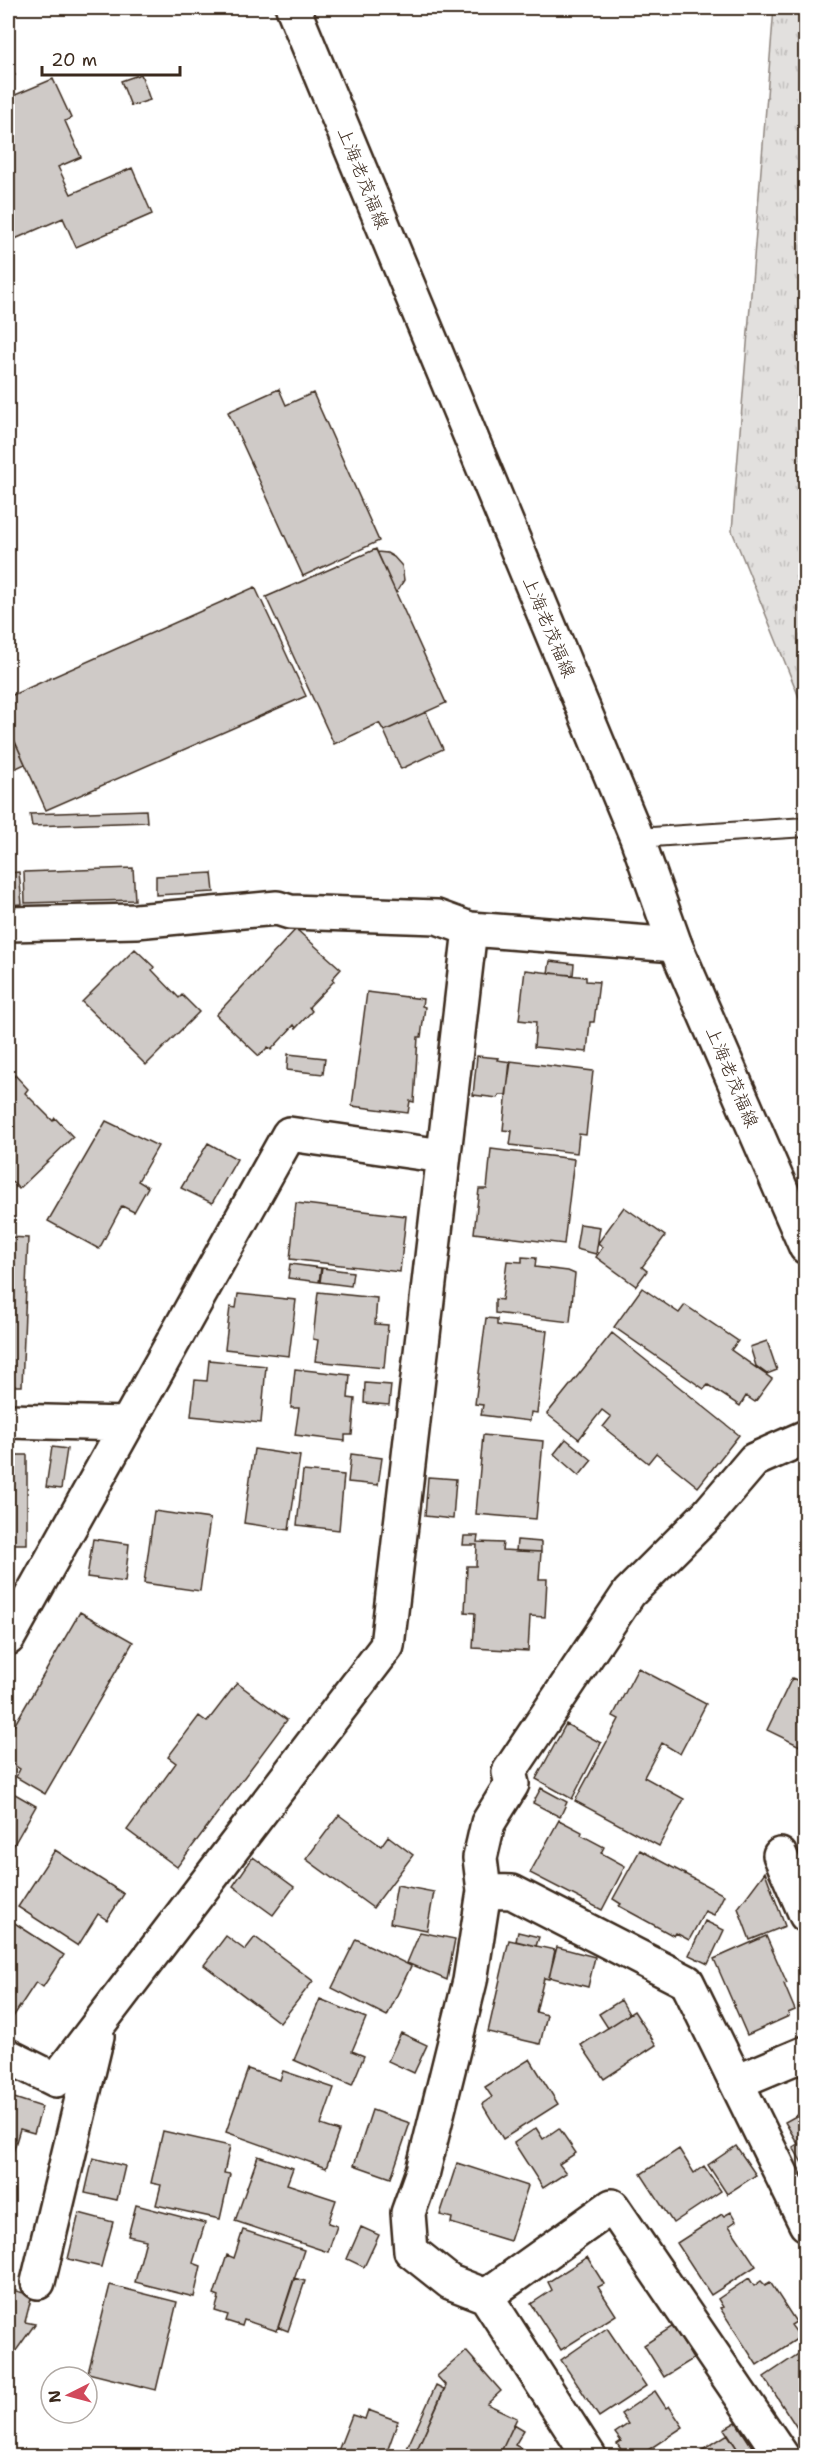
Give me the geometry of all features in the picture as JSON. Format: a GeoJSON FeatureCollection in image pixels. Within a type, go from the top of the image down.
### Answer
{"type":"FeatureCollection","features":[{"type":"Feature","properties":{"kind":"street","name":"上海老茂福線"},"geometry":{"type":"LineString","coordinates":[[293,8],[637,838],[675,945],[806,1247]]}},
{"type":"Feature","properties":{"kind":"street"},"geometry":{"type":"LineString","coordinates":[[8,924],[136,921],[277,908],[290,912],[437,917],[470,929],[675,945]]}},
{"type":"Feature","properties":{"kind":"street"},"geometry":{"type":"LineString","coordinates":[[8,2056],[56,2080],[387,1646],[470,929]]}},
{"type":"Feature","properties":{"kind":"street"},"geometry":{"type":"LineString","coordinates":[[8,1638],[125,1424],[289,1134],[443,1156]]}},
{"type":"Feature","properties":{"kind":"street"},"geometry":{"type":"LineString","coordinates":[[8,1421],[125,1424]]}},
{"type":"Feature","properties":{"kind":"street"},"geometry":{"type":"LineString","coordinates":[[590,2457],[486,2296],[450,2282],[411,2251],[408,2213],[423,2171],[470,1980],[484,1891],[480,1858],[488,1823],[512,1784],[509,1772],[629,1593],[707,1515],[754,1460],[806,1437]]}},
{"type":"Feature","properties":{"kind":"street"},"geometry":{"type":"LineString","coordinates":[[780,1855],[806,1915]]}},
{"type":"Feature","properties":{"kind":"street"},"geometry":{"type":"LineString","coordinates":[[484,1891],[512,1892],[687,1982],[806,2224]]}},
{"type":"Feature","properties":{"kind":"street"},"geometry":{"type":"LineString","coordinates":[[38,2282],[100,2025]]}},
{"type":"Feature","properties":{"kind":"street"},"geometry":{"type":"LineString","coordinates":[[736,2082],[806,2053]]}},
{"type":"Feature","properties":{"kind":"street"},"geometry":{"type":"LineString","coordinates":[[486,2296],[612,2206],[782,2457]]}},
{"type":"Feature","properties":{"kind":"lane"},"geometry":{"type":"LineString","coordinates":[[637,838],[806,827]]}},
{"type":"Feature","properties":{"kind":"green space"},"geometry":{"type":"Polygon","coordinates":[[[774,8],[806,8],[805,712],[732,531],[774,8]]]}},
{"type":"Feature","properties":{"kind":"building"},"geometry":{"type":"Polygon","coordinates":[[[8,58],[15,75],[8,78],[8,58]]]}},
{"type":"Feature","properties":{"kind":"building"},"geometry":{"type":"Polygon","coordinates":[[[141,74],[150,100],[131,106],[121,81],[141,74]]]}},
{"type":"Feature","properties":{"kind":"building"},"geometry":{"type":"Polygon","coordinates":[[[53,79],[71,118],[65,121],[81,157],[58,167],[71,194],[132,168],[152,214],[76,247],[63,218],[8,242],[8,98],[53,79]]]}},
{"type":"Feature","properties":{"kind":"building"},"geometry":{"type":"Polygon","coordinates":[[[279,389],[286,405],[313,393],[379,541],[303,576],[228,412],[279,389]]]}},
{"type":"Feature","properties":{"kind":"building"},"geometry":{"type":"Polygon","coordinates":[[[376,549],[446,703],[384,731],[379,723],[334,744],[266,597],[376,549]]]}},
{"type":"Feature","properties":{"kind":"building"},"geometry":{"type":"Polygon","coordinates":[[[377,552],[387,553],[402,566],[404,580],[396,593],[377,552]]]}},
{"type":"Feature","properties":{"kind":"building"},"geometry":{"type":"Polygon","coordinates":[[[255,587],[306,696],[46,810],[8,726],[8,697],[255,587]]]}},
{"type":"Feature","properties":{"kind":"building"},"geometry":{"type":"Polygon","coordinates":[[[426,712],[443,749],[401,769],[384,731],[426,712]]]}},
{"type":"Feature","properties":{"kind":"building"},"geometry":{"type":"Polygon","coordinates":[[[16,744],[25,764],[8,772],[8,749],[16,744]]]}},
{"type":"Feature","properties":{"kind":"building"},"geometry":{"type":"Polygon","coordinates":[[[146,810],[147,822],[32,826],[30,814],[146,810]]]}},
{"type":"Feature","properties":{"kind":"building"},"geometry":{"type":"Polygon","coordinates":[[[133,868],[135,900],[25,903],[24,872],[133,868]]]}},
{"type":"Feature","properties":{"kind":"building"},"geometry":{"type":"Polygon","coordinates":[[[19,872],[22,904],[8,905],[8,873],[19,872]]]}},
{"type":"Feature","properties":{"kind":"building"},"geometry":{"type":"Polygon","coordinates":[[[212,873],[214,892],[156,895],[156,876],[212,873]]]}},
{"type":"Feature","properties":{"kind":"building"},"geometry":{"type":"Polygon","coordinates":[[[296,929],[341,969],[332,979],[334,981],[309,1007],[312,1011],[296,1028],[294,1025],[271,1050],[268,1047],[259,1056],[216,1015],[296,929]]]}},
{"type":"Feature","properties":{"kind":"building"},"geometry":{"type":"Polygon","coordinates":[[[135,949],[154,967],[152,970],[179,998],[182,995],[199,1012],[146,1065],[82,1002],[135,949]]]}},
{"type":"Feature","properties":{"kind":"building"},"geometry":{"type":"Polygon","coordinates":[[[550,961],[574,964],[573,975],[548,973],[550,961]]]}},
{"type":"Feature","properties":{"kind":"building"},"geometry":{"type":"Polygon","coordinates":[[[525,970],[586,977],[586,981],[599,982],[594,1022],[590,1022],[587,1052],[534,1047],[536,1022],[519,1020],[525,970]]]}},
{"type":"Feature","properties":{"kind":"building"},"geometry":{"type":"Polygon","coordinates":[[[367,992],[423,999],[422,1006],[425,1007],[421,1037],[418,1037],[414,1102],[410,1101],[408,1113],[352,1106],[367,992]]]}},
{"type":"Feature","properties":{"kind":"building"},"geometry":{"type":"Polygon","coordinates":[[[288,1054],[325,1058],[323,1074],[287,1070],[288,1054]]]}},
{"type":"Feature","properties":{"kind":"building"},"geometry":{"type":"Polygon","coordinates":[[[477,1056],[511,1062],[506,1095],[499,1095],[498,1098],[473,1095],[477,1056]]]}},
{"type":"Feature","properties":{"kind":"building"},"geometry":{"type":"Polygon","coordinates":[[[510,1061],[593,1071],[586,1135],[579,1134],[577,1153],[510,1145],[512,1131],[503,1130],[510,1061]]]}},
{"type":"Feature","properties":{"kind":"building"},"geometry":{"type":"Polygon","coordinates":[[[8,1075],[11,1079],[15,1075],[28,1089],[25,1093],[53,1121],[55,1118],[73,1137],[19,1189],[8,1178],[8,1075]]]}},
{"type":"Feature","properties":{"kind":"building"},"geometry":{"type":"Polygon","coordinates":[[[106,1121],[158,1146],[138,1181],[148,1187],[134,1212],[122,1206],[99,1249],[48,1221],[106,1121]]]}},
{"type":"Feature","properties":{"kind":"building"},"geometry":{"type":"Polygon","coordinates":[[[208,1143],[237,1159],[212,1203],[181,1188],[208,1143]]]}},
{"type":"Feature","properties":{"kind":"building"},"geometry":{"type":"Polygon","coordinates":[[[491,1149],[574,1159],[564,1244],[474,1233],[479,1189],[487,1189],[491,1149]]]}},
{"type":"Feature","properties":{"kind":"building"},"geometry":{"type":"Polygon","coordinates":[[[296,1203],[406,1216],[400,1272],[290,1259],[296,1203]]]}},
{"type":"Feature","properties":{"kind":"building"},"geometry":{"type":"Polygon","coordinates":[[[624,1207],[665,1236],[642,1267],[647,1271],[636,1286],[596,1257],[603,1247],[598,1243],[624,1207]]]}},
{"type":"Feature","properties":{"kind":"building"},"geometry":{"type":"Polygon","coordinates":[[[580,1224],[600,1227],[596,1254],[576,1249],[580,1224]]]}},
{"type":"Feature","properties":{"kind":"building"},"geometry":{"type":"Polygon","coordinates":[[[8,1237],[28,1238],[22,1386],[8,1386],[8,1237]]]}},
{"type":"Feature","properties":{"kind":"building"},"geometry":{"type":"Polygon","coordinates":[[[522,1257],[536,1258],[535,1267],[575,1274],[570,1322],[495,1313],[495,1299],[502,1300],[507,1261],[522,1262],[522,1257]]]}},
{"type":"Feature","properties":{"kind":"building"},"geometry":{"type":"Polygon","coordinates":[[[290,1264],[321,1268],[319,1282],[288,1278],[290,1264]]]}},
{"type":"Feature","properties":{"kind":"building"},"geometry":{"type":"Polygon","coordinates":[[[322,1268],[353,1272],[351,1286],[320,1282],[322,1268]]]}},
{"type":"Feature","properties":{"kind":"building"},"geometry":{"type":"Polygon","coordinates":[[[642,1288],[679,1313],[685,1305],[738,1341],[731,1350],[772,1379],[755,1402],[746,1396],[740,1406],[708,1385],[704,1389],[614,1327],[642,1288]]]}},
{"type":"Feature","properties":{"kind":"building"},"geometry":{"type":"Polygon","coordinates":[[[318,1292],[377,1298],[375,1324],[388,1325],[384,1368],[315,1361],[318,1340],[313,1339],[318,1292]]]}},
{"type":"Feature","properties":{"kind":"building"},"geometry":{"type":"Polygon","coordinates":[[[238,1294],[296,1300],[289,1356],[225,1349],[230,1307],[236,1308],[238,1294]]]}},
{"type":"Feature","properties":{"kind":"building"},"geometry":{"type":"Polygon","coordinates":[[[486,1318],[497,1319],[497,1325],[547,1331],[537,1413],[531,1412],[530,1421],[481,1415],[483,1405],[475,1404],[486,1318]]]}},
{"type":"Feature","properties":{"kind":"building"},"geometry":{"type":"Polygon","coordinates":[[[612,1333],[739,1435],[698,1487],[656,1453],[648,1463],[603,1427],[611,1417],[602,1410],[579,1439],[547,1414],[612,1333]]]}},
{"type":"Feature","properties":{"kind":"building"},"geometry":{"type":"Polygon","coordinates":[[[767,1341],[777,1370],[767,1374],[756,1366],[750,1347],[767,1341]]]}},
{"type":"Feature","properties":{"kind":"building"},"geometry":{"type":"Polygon","coordinates":[[[209,1360],[266,1366],[261,1423],[191,1416],[195,1380],[207,1381],[209,1360]]]}},
{"type":"Feature","properties":{"kind":"building"},"geometry":{"type":"Polygon","coordinates":[[[295,1369],[350,1375],[348,1398],[355,1399],[352,1435],[345,1435],[345,1441],[295,1435],[299,1408],[291,1408],[295,1369]]]}},
{"type":"Feature","properties":{"kind":"building"},"geometry":{"type":"Polygon","coordinates":[[[365,1383],[391,1385],[389,1405],[364,1403],[365,1383]]]}},
{"type":"Feature","properties":{"kind":"building"},"geometry":{"type":"Polygon","coordinates":[[[483,1435],[543,1441],[536,1519],[476,1514],[483,1435]]]}},
{"type":"Feature","properties":{"kind":"building"},"geometry":{"type":"Polygon","coordinates":[[[566,1439],[592,1460],[579,1476],[554,1454],[566,1439]]]}},
{"type":"Feature","properties":{"kind":"building"},"geometry":{"type":"Polygon","coordinates":[[[52,1447],[67,1449],[61,1489],[46,1487],[52,1447]]]}},
{"type":"Feature","properties":{"kind":"building"},"geometry":{"type":"Polygon","coordinates":[[[254,1449],[300,1456],[289,1530],[244,1523],[254,1449]]]}},
{"type":"Feature","properties":{"kind":"building"},"geometry":{"type":"Polygon","coordinates":[[[351,1454],[382,1458],[378,1485],[348,1482],[351,1454]]]}},
{"type":"Feature","properties":{"kind":"building"},"geometry":{"type":"Polygon","coordinates":[[[8,1455],[27,1455],[27,1544],[8,1544],[8,1455]]]}},
{"type":"Feature","properties":{"kind":"building"},"geometry":{"type":"Polygon","coordinates":[[[303,1471],[344,1475],[339,1530],[297,1525],[303,1471]]]}},
{"type":"Feature","properties":{"kind":"building"},"geometry":{"type":"Polygon","coordinates":[[[428,1477],[456,1479],[453,1519],[425,1516],[428,1477]]]}},
{"type":"Feature","properties":{"kind":"building"},"geometry":{"type":"Polygon","coordinates":[[[154,1511],[210,1519],[200,1591],[144,1583],[154,1511]]]}},
{"type":"Feature","properties":{"kind":"building"},"geometry":{"type":"Polygon","coordinates":[[[464,1536],[478,1536],[477,1542],[503,1543],[502,1550],[541,1552],[539,1579],[547,1579],[545,1617],[530,1616],[528,1651],[473,1648],[475,1613],[465,1612],[467,1566],[476,1566],[477,1545],[463,1545],[464,1536]]]}},
{"type":"Feature","properties":{"kind":"building"},"geometry":{"type":"Polygon","coordinates":[[[93,1539],[129,1544],[125,1582],[87,1577],[93,1539]]]}},
{"type":"Feature","properties":{"kind":"building"},"geometry":{"type":"Polygon","coordinates":[[[517,1540],[541,1542],[541,1552],[516,1551],[517,1540]]]}},
{"type":"Feature","properties":{"kind":"building"},"geometry":{"type":"Polygon","coordinates":[[[80,1612],[133,1642],[45,1794],[16,1777],[20,1769],[8,1761],[8,1736],[80,1612]]]}},
{"type":"Feature","properties":{"kind":"building"},"geometry":{"type":"Polygon","coordinates":[[[638,1668],[706,1704],[680,1754],[662,1743],[644,1777],[684,1799],[659,1846],[575,1801],[619,1719],[613,1716],[638,1668]]]}},
{"type":"Feature","properties":{"kind":"building"},"geometry":{"type":"Polygon","coordinates":[[[792,1678],[806,1684],[806,1749],[767,1730],[792,1678]]]}},
{"type":"Feature","properties":{"kind":"building"},"geometry":{"type":"Polygon","coordinates":[[[237,1683],[287,1720],[177,1867],[127,1830],[176,1763],[168,1757],[199,1716],[207,1722],[237,1683]]]}},
{"type":"Feature","properties":{"kind":"building"},"geometry":{"type":"Polygon","coordinates":[[[566,1724],[601,1743],[572,1799],[536,1779],[566,1724]]]}},
{"type":"Feature","properties":{"kind":"building"},"geometry":{"type":"Polygon","coordinates":[[[541,1788],[567,1802],[560,1817],[533,1803],[541,1788]]]}},
{"type":"Feature","properties":{"kind":"building"},"geometry":{"type":"Polygon","coordinates":[[[8,1790],[36,1806],[8,1855],[8,1790]]]}},
{"type":"Feature","properties":{"kind":"building"},"geometry":{"type":"Polygon","coordinates":[[[339,1815],[381,1846],[388,1836],[413,1855],[373,1908],[306,1859],[339,1815]]]}},
{"type":"Feature","properties":{"kind":"building"},"geometry":{"type":"Polygon","coordinates":[[[559,1820],[604,1847],[601,1853],[625,1866],[602,1910],[530,1873],[559,1820]]]}},
{"type":"Feature","properties":{"kind":"building"},"geometry":{"type":"Polygon","coordinates":[[[55,1850],[124,1894],[107,1920],[98,1914],[78,1946],[18,1907],[55,1850]]]}},
{"type":"Feature","properties":{"kind":"building"},"geometry":{"type":"Polygon","coordinates":[[[640,1850],[724,1895],[714,1915],[705,1911],[689,1940],[676,1933],[674,1936],[619,1906],[621,1904],[613,1899],[640,1850]]]}},
{"type":"Feature","properties":{"kind":"building"},"geometry":{"type":"Polygon","coordinates":[[[253,1857],[294,1887],[273,1915],[233,1886],[253,1857]]]}},
{"type":"Feature","properties":{"kind":"building"},"geometry":{"type":"Polygon","coordinates":[[[765,1872],[785,1926],[750,1940],[738,1908],[765,1872]]]}},
{"type":"Feature","properties":{"kind":"building"},"geometry":{"type":"Polygon","coordinates":[[[397,1885],[434,1892],[427,1930],[390,1923],[397,1885]]]}},
{"type":"Feature","properties":{"kind":"building"},"geometry":{"type":"Polygon","coordinates":[[[705,1921],[724,1930],[708,1964],[689,1955],[705,1921]]]}},
{"type":"Feature","properties":{"kind":"building"},"geometry":{"type":"Polygon","coordinates":[[[13,1922],[64,1955],[43,1987],[36,1982],[9,2023],[8,1931],[13,1922]]]}},
{"type":"Feature","properties":{"kind":"building"},"geometry":{"type":"Polygon","coordinates":[[[420,1932],[455,1939],[447,1980],[407,1963],[420,1932]]]}},
{"type":"Feature","properties":{"kind":"building"},"geometry":{"type":"Polygon","coordinates":[[[518,1932],[539,1937],[536,1946],[516,1941],[518,1932]]]}},
{"type":"Feature","properties":{"kind":"building"},"geometry":{"type":"Polygon","coordinates":[[[226,1936],[245,1950],[255,1937],[313,1981],[280,2023],[204,1965],[226,1936]]]}},
{"type":"Feature","properties":{"kind":"building"},"geometry":{"type":"Polygon","coordinates":[[[766,1936],[787,1983],[784,1984],[795,2010],[788,2013],[789,2016],[747,2035],[714,1959],[766,1936]]]}},
{"type":"Feature","properties":{"kind":"building"},"geometry":{"type":"Polygon","coordinates":[[[356,1939],[411,1966],[387,2016],[332,1988],[356,1939]]]}},
{"type":"Feature","properties":{"kind":"building"},"geometry":{"type":"Polygon","coordinates":[[[509,1940],[555,1950],[549,1979],[544,1978],[536,2012],[547,2015],[540,2044],[488,2032],[509,1940]]]}},
{"type":"Feature","properties":{"kind":"building"},"geometry":{"type":"Polygon","coordinates":[[[557,1947],[595,1957],[588,1987],[549,1977],[557,1947]]]}},
{"type":"Feature","properties":{"kind":"building"},"geometry":{"type":"Polygon","coordinates":[[[320,1999],[366,2018],[352,2051],[364,2056],[352,2085],[294,2060],[320,1999]]]}},
{"type":"Feature","properties":{"kind":"building"},"geometry":{"type":"Polygon","coordinates":[[[621,2000],[629,2014],[608,2028],[599,2014],[621,2000]]]}},
{"type":"Feature","properties":{"kind":"building"},"geometry":{"type":"Polygon","coordinates":[[[634,2011],[656,2045],[604,2079],[581,2045],[634,2011]]]}},
{"type":"Feature","properties":{"kind":"building"},"geometry":{"type":"Polygon","coordinates":[[[401,2033],[427,2045],[414,2073],[388,2061],[401,2033]]]}},
{"type":"Feature","properties":{"kind":"building"},"geometry":{"type":"Polygon","coordinates":[[[530,2059],[558,2104],[503,2139],[482,2104],[492,2097],[485,2087],[530,2059]]]}},
{"type":"Feature","properties":{"kind":"building"},"geometry":{"type":"Polygon","coordinates":[[[248,2069],[280,2080],[283,2071],[334,2088],[321,2125],[339,2131],[326,2168],[226,2132],[248,2069]]]}},
{"type":"Feature","properties":{"kind":"building"},"geometry":{"type":"Polygon","coordinates":[[[806,2082],[806,2100],[798,2086],[806,2082]]]}},
{"type":"Feature","properties":{"kind":"building"},"geometry":{"type":"Polygon","coordinates":[[[8,2096],[42,2107],[34,2133],[20,2129],[8,2169],[8,2096]]]}},
{"type":"Feature","properties":{"kind":"building"},"geometry":{"type":"Polygon","coordinates":[[[372,2110],[410,2123],[391,2178],[354,2165],[372,2110]]]}},
{"type":"Feature","properties":{"kind":"building"},"geometry":{"type":"Polygon","coordinates":[[[805,2111],[806,2170],[793,2147],[798,2144],[785,2122],[805,2111]]]}},
{"type":"Feature","properties":{"kind":"building"},"geometry":{"type":"Polygon","coordinates":[[[536,2128],[543,2139],[559,2128],[576,2153],[559,2164],[566,2173],[543,2188],[514,2143],[536,2128]]]}},
{"type":"Feature","properties":{"kind":"building"},"geometry":{"type":"Polygon","coordinates":[[[163,2131],[230,2146],[224,2173],[230,2174],[220,2219],[156,2205],[161,2185],[151,2183],[163,2131]]]}},
{"type":"Feature","properties":{"kind":"building"},"geometry":{"type":"Polygon","coordinates":[[[736,2146],[756,2175],[727,2194],[708,2165],[736,2146]]]}},
{"type":"Feature","properties":{"kind":"building"},"geometry":{"type":"Polygon","coordinates":[[[679,2149],[694,2173],[704,2166],[721,2191],[673,2223],[641,2174],[679,2149]]]}},
{"type":"Feature","properties":{"kind":"building"},"geometry":{"type":"Polygon","coordinates":[[[258,2156],[293,2168],[287,2184],[336,2200],[328,2223],[337,2226],[328,2252],[235,2221],[258,2156]]]}},
{"type":"Feature","properties":{"kind":"building"},"geometry":{"type":"Polygon","coordinates":[[[93,2158],[125,2166],[117,2200],[85,2193],[93,2158]]]}},
{"type":"Feature","properties":{"kind":"building"},"geometry":{"type":"Polygon","coordinates":[[[457,2163],[528,2186],[510,2241],[451,2223],[452,2218],[440,2215],[457,2163]]]}},
{"type":"Feature","properties":{"kind":"building"},"geometry":{"type":"Polygon","coordinates":[[[136,2205],[205,2223],[193,2263],[201,2266],[194,2297],[135,2282],[146,2240],[128,2236],[136,2205]]]}},
{"type":"Feature","properties":{"kind":"building"},"geometry":{"type":"Polygon","coordinates":[[[731,2212],[736,2221],[729,2226],[756,2266],[711,2295],[677,2243],[722,2214],[724,2216],[731,2212]]]}},
{"type":"Feature","properties":{"kind":"building"},"geometry":{"type":"Polygon","coordinates":[[[79,2213],[113,2222],[101,2267],[68,2259],[79,2213]]]}},
{"type":"Feature","properties":{"kind":"building"},"geometry":{"type":"Polygon","coordinates":[[[361,2227],[379,2235],[364,2267],[347,2259],[361,2227]]]}},
{"type":"Feature","properties":{"kind":"building"},"geometry":{"type":"Polygon","coordinates":[[[243,2230],[304,2250],[277,2331],[244,2320],[242,2326],[226,2321],[228,2315],[215,2311],[219,2297],[214,2295],[227,2255],[234,2258],[243,2230]]]}},
{"type":"Feature","properties":{"kind":"building"},"geometry":{"type":"Polygon","coordinates":[[[587,2257],[604,2284],[598,2287],[616,2315],[561,2350],[531,2304],[552,2290],[548,2282],[587,2257]]]}},
{"type":"Feature","properties":{"kind":"building"},"geometry":{"type":"Polygon","coordinates":[[[294,2278],[305,2281],[288,2331],[278,2327],[294,2278]]]}},
{"type":"Feature","properties":{"kind":"building"},"geometry":{"type":"Polygon","coordinates":[[[749,2278],[754,2286],[761,2281],[765,2285],[770,2282],[796,2322],[791,2325],[800,2337],[757,2365],[720,2308],[723,2307],[718,2299],[749,2278]]]}},
{"type":"Feature","properties":{"kind":"building"},"geometry":{"type":"Polygon","coordinates":[[[110,2285],[177,2302],[156,2390],[99,2376],[99,2365],[90,2365],[110,2285]]]}},
{"type":"Feature","properties":{"kind":"building"},"geometry":{"type":"Polygon","coordinates":[[[8,2289],[32,2295],[25,2322],[35,2324],[8,2362],[8,2289]]]}},
{"type":"Feature","properties":{"kind":"building"},"geometry":{"type":"Polygon","coordinates":[[[673,2326],[693,2359],[664,2377],[644,2345],[673,2326]]]}},
{"type":"Feature","properties":{"kind":"building"},"geometry":{"type":"Polygon","coordinates":[[[607,2328],[646,2386],[599,2417],[561,2360],[607,2328]]]}},
{"type":"Feature","properties":{"kind":"building"},"geometry":{"type":"Polygon","coordinates":[[[806,2349],[806,2427],[799,2431],[764,2377],[806,2349]]]}},
{"type":"Feature","properties":{"kind":"building"},"geometry":{"type":"Polygon","coordinates":[[[466,2351],[501,2391],[487,2404],[517,2418],[499,2456],[414,2456],[446,2386],[437,2376],[466,2351]]]}},
{"type":"Feature","properties":{"kind":"building"},"geometry":{"type":"Polygon","coordinates":[[[436,2385],[444,2389],[414,2456],[393,2456],[394,2452],[404,2455],[436,2385]]]}},
{"type":"Feature","properties":{"kind":"building"},"geometry":{"type":"Polygon","coordinates":[[[655,2391],[666,2408],[669,2406],[683,2427],[639,2456],[626,2456],[617,2444],[621,2441],[615,2433],[628,2424],[621,2414],[655,2391]]]}},
{"type":"Feature","properties":{"kind":"building"},"geometry":{"type":"Polygon","coordinates":[[[368,2410],[398,2421],[388,2449],[394,2452],[393,2456],[336,2456],[352,2415],[365,2419],[368,2410]]]}},
{"type":"Feature","properties":{"kind":"building"},"geometry":{"type":"Polygon","coordinates":[[[736,2422],[758,2456],[742,2456],[724,2429],[736,2422]]]}},
{"type":"Feature","properties":{"kind":"building"},"geometry":{"type":"Polygon","coordinates":[[[514,2424],[524,2430],[515,2445],[531,2454],[529,2456],[499,2456],[514,2424]]]}},
{"type":"Feature","properties":{"kind":"building"},"geometry":{"type":"Polygon","coordinates":[[[728,2434],[742,2456],[693,2456],[728,2434]]]}}]}
